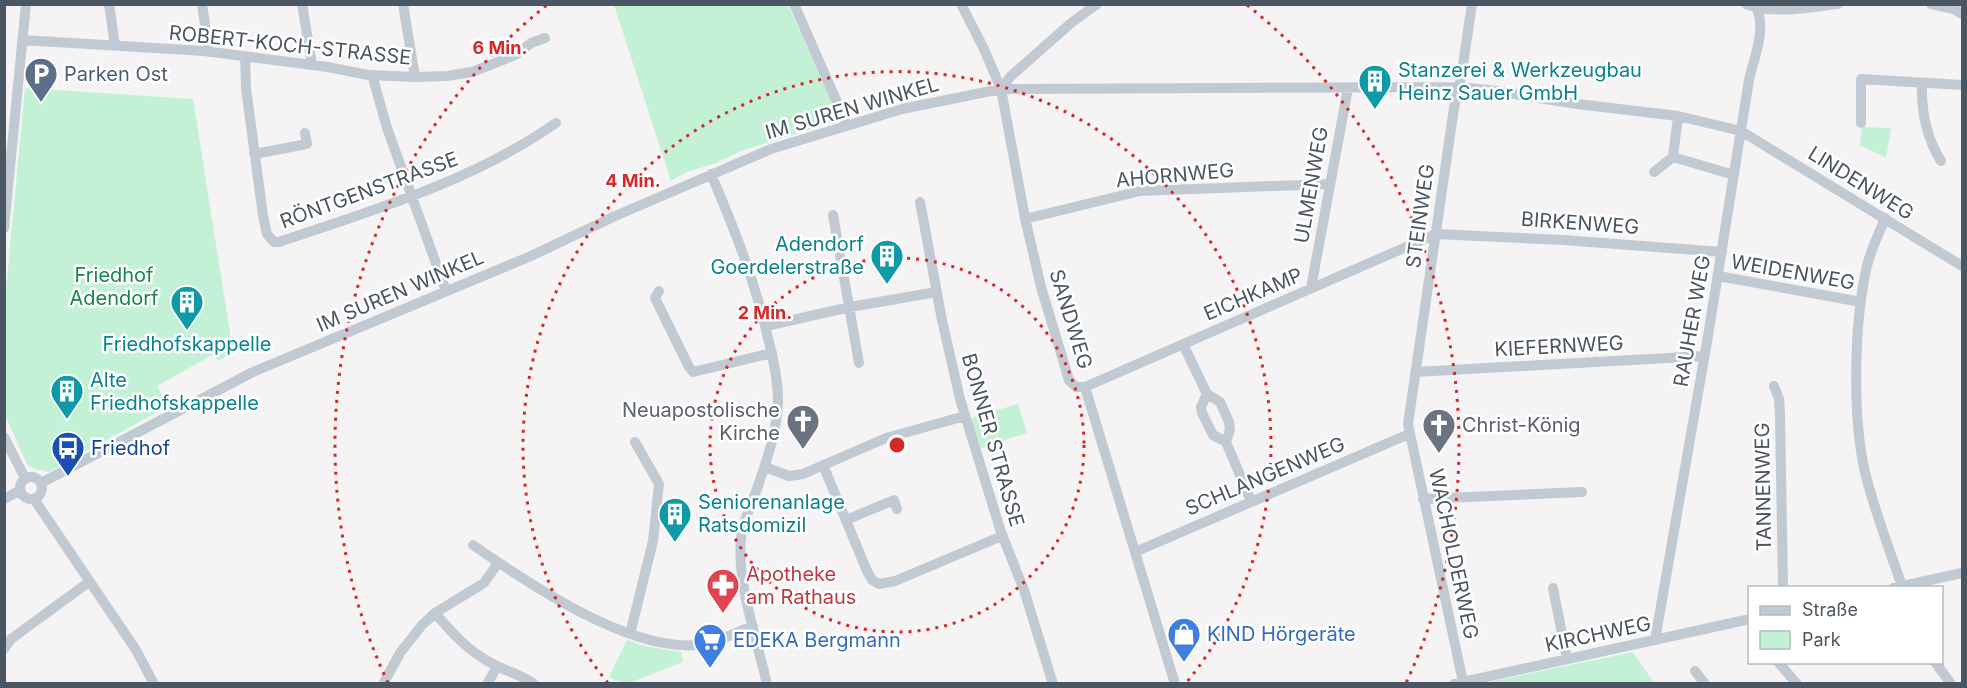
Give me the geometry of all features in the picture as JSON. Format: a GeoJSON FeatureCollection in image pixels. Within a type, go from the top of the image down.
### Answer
{"type":"FeatureCollection","features":[{"type":"Feature","properties":{"kind":"street"},"geometry":{"type":"LineString","coordinates":[[4,228],[26,4]]}},
{"type":"Feature","properties":{"kind":"street"},"geometry":{"type":"LineString","coordinates":[[109,4],[115,46]]}},
{"type":"Feature","properties":{"kind":"street"},"geometry":{"type":"LineString","coordinates":[[202,4],[209,52]]}},
{"type":"Feature","properties":{"kind":"street"},"geometry":{"type":"LineString","coordinates":[[302,4],[312,65]]}},
{"type":"Feature","properties":{"kind":"street"},"geometry":{"type":"LineString","coordinates":[[403,4],[415,77]]}},
{"type":"Feature","properties":{"kind":"street","name":"SANDWEG"},"geometry":{"type":"LineString","coordinates":[[961,4],[1001,89],[1025,219],[1042,291],[1069,380],[1076,387],[1085,387],[1175,684]]}},
{"type":"Feature","properties":{"kind":"street"},"geometry":{"type":"LineString","coordinates":[[1001,89],[1010,77],[1065,28],[1097,4]]}},
{"type":"Feature","properties":{"kind":"street","name":"STEINWEG"},"geometry":{"type":"LineString","coordinates":[[1409,434],[1409,413],[1415,372],[1472,4]]}},
{"type":"Feature","properties":{"kind":"street"},"geometry":{"type":"LineString","coordinates":[[1746,4],[1757,9],[1774,10],[1838,4]]}},
{"type":"Feature","properties":{"kind":"street"},"geometry":{"type":"LineString","coordinates":[[1932,4],[1954,9],[1962,14]]}},
{"type":"Feature","properties":{"kind":"street"},"geometry":{"type":"LineString","coordinates":[[795,5],[847,125]]}},
{"type":"Feature","properties":{"kind":"street","name":"RAUHER WEG"},"geometry":{"type":"LineString","coordinates":[[1655,640],[1718,276],[1749,80],[1760,32],[1760,16],[1757,9]]}},
{"type":"Feature","properties":{"kind":"street","name":"ROBERT-KOCH-STRASSE"},"geometry":{"type":"LineString","coordinates":[[22,40],[209,52],[372,75],[415,77],[447,76],[472,72],[517,54],[531,43],[545,38]]}},
{"type":"Feature","properties":{"kind":"street","name":"RÖNTGENSTRASSE"},"geometry":{"type":"LineString","coordinates":[[244,56],[263,216],[267,234],[274,242],[279,243],[411,196],[481,167],[516,149],[556,123]]}},
{"type":"Feature","properties":{"kind":"street"},"geometry":{"type":"LineString","coordinates":[[372,75],[385,122],[446,291]]}},
{"type":"Feature","properties":{"kind":"street"},"geometry":{"type":"LineString","coordinates":[[1861,123],[1861,79],[1962,85]]}},
{"type":"Feature","properties":{"kind":"street"},"geometry":{"type":"LineString","coordinates":[[1922,84],[1921,101],[1924,123],[1941,161]]}},
{"type":"Feature","properties":{"kind":"street","name":"IM SUREN WINKEL"},"geometry":{"type":"LineString","coordinates":[[41,483],[253,372],[551,247],[711,174],[785,143],[915,106],[1001,89],[1458,87],[1678,116],[1741,131]]}},
{"type":"Feature","properties":{"kind":"street","name":"ULMENWEG"},"geometry":{"type":"LineString","coordinates":[[1311,288],[1348,88]]}},
{"type":"Feature","properties":{"kind":"street"},"geometry":{"type":"LineString","coordinates":[[1654,172],[1673,157],[1678,116]]}},
{"type":"Feature","properties":{"kind":"street","name":"LINDENWEG"},"geometry":{"type":"LineString","coordinates":[[1741,131],[1962,267]]}},
{"type":"Feature","properties":{"kind":"street"},"geometry":{"type":"LineString","coordinates":[[254,154],[307,144],[305,134]]}},
{"type":"Feature","properties":{"kind":"street"},"geometry":{"type":"LineString","coordinates":[[1673,157],[1734,175]]}},
{"type":"Feature","properties":{"kind":"street"},"geometry":{"type":"LineString","coordinates":[[711,174],[743,254],[766,326],[778,403],[773,438],[765,467],[742,527],[740,546],[740,566],[767,684]]}},
{"type":"Feature","properties":{"kind":"street","name":"AHORNWEG"},"geometry":{"type":"LineString","coordinates":[[1025,219],[1140,191],[1329,184]]}},
{"type":"Feature","properties":{"kind":"street","name":"BONNER STRASSE"},"geometry":{"type":"LineString","coordinates":[[920,202],[954,376],[965,416],[1002,536],[1026,597],[1053,684]]}},
{"type":"Feature","properties":{"kind":"street"},"geometry":{"type":"LineString","coordinates":[[833,215],[859,363]]}},
{"type":"Feature","properties":{"kind":"street"},"geometry":{"type":"LineString","coordinates":[[1885,218],[1869,258],[1861,302],[1857,382],[1861,451],[1871,495],[1901,586],[1962,573]]}},
{"type":"Feature","properties":{"kind":"street","name":"BIRKENWEG"},"geometry":{"type":"LineString","coordinates":[[1436,234],[1570,240],[1722,252]]}},
{"type":"Feature","properties":{"kind":"street","name":"EICHKAMP"},"geometry":{"type":"LineString","coordinates":[[1085,387],[1436,234]]}},
{"type":"Feature","properties":{"kind":"street","name":"WEIDENWEG"},"geometry":{"type":"LineString","coordinates":[[1718,276],[1861,302]]}},
{"type":"Feature","properties":{"kind":"street"},"geometry":{"type":"LineString","coordinates":[[659,291],[655,298],[693,372],[772,353]]}},
{"type":"Feature","properties":{"kind":"street"},"geometry":{"type":"LineString","coordinates":[[766,326],[937,292]]}},
{"type":"Feature","properties":{"kind":"street"},"geometry":{"type":"LineString","coordinates":[[1184,344],[1207,394],[1221,402],[1229,422],[1230,430],[1226,442]]}},
{"type":"Feature","properties":{"kind":"street","name":"KIEFERNWEG"},"geometry":{"type":"LineString","coordinates":[[1415,372],[1704,356]]}},
{"type":"Feature","properties":{"kind":"street","name":"TANNENWEG"},"geometry":{"type":"LineString","coordinates":[[1774,386],[1779,399],[1783,586]]}},
{"type":"Feature","properties":{"kind":"street"},"geometry":{"type":"LineString","coordinates":[[1207,394],[1201,407],[1202,413],[1213,435],[1226,442],[1251,501]]}},
{"type":"Feature","properties":{"kind":"street"},"geometry":{"type":"LineString","coordinates":[[765,467],[789,476],[803,474],[893,436],[965,416]]}},
{"type":"Feature","properties":{"kind":"street","name":"WACHOLDERWEG"},"geometry":{"type":"LineString","coordinates":[[1409,434],[1459,683]]}},
{"type":"Feature","properties":{"kind":"street","name":"SCHLANGENWEG"},"geometry":{"type":"LineString","coordinates":[[1135,552],[1409,434]]}},
{"type":"Feature","properties":{"kind":"street"},"geometry":{"type":"LineString","coordinates":[[4,437],[25,478]]}},
{"type":"Feature","properties":{"kind":"street"},"geometry":{"type":"LineString","coordinates":[[630,634],[653,541],[659,484],[656,475],[635,442]]}},
{"type":"Feature","properties":{"kind":"street"},"geometry":{"type":"LineString","coordinates":[[823,465],[870,576],[879,584],[895,581],[1002,536]]}},
{"type":"Feature","properties":{"kind":"street"},"geometry":{"type":"LineString","coordinates":[[34,477],[41,483],[41,493],[34,499],[25,498],[20,491],[20,483],[25,478],[34,477]]}},
{"type":"Feature","properties":{"kind":"street"},"geometry":{"type":"LineString","coordinates":[[4,499],[20,491]]}},
{"type":"Feature","properties":{"kind":"street"},"geometry":{"type":"LineString","coordinates":[[1423,499],[1582,492]]}},
{"type":"Feature","properties":{"kind":"street"},"geometry":{"type":"LineString","coordinates":[[34,499],[136,650],[154,684]]}},
{"type":"Feature","properties":{"kind":"street"},"geometry":{"type":"LineString","coordinates":[[846,520],[894,500],[897,508]]}},
{"type":"Feature","properties":{"kind":"street"},"geometry":{"type":"LineString","coordinates":[[473,545],[498,563],[577,609],[630,634],[675,645],[694,646],[714,642],[753,626]]}},
{"type":"Feature","properties":{"kind":"street"},"geometry":{"type":"LineString","coordinates":[[383,684],[412,636],[435,613],[484,583],[498,563]]}},
{"type":"Feature","properties":{"kind":"street"},"geometry":{"type":"LineString","coordinates":[[4,649],[11,639],[89,582]]}},
{"type":"Feature","properties":{"kind":"street"},"geometry":{"type":"LineString","coordinates":[[1553,588],[1566,659]]}},
{"type":"Feature","properties":{"kind":"street"},"geometry":{"type":"LineString","coordinates":[[435,613],[463,644],[497,666],[534,684]]}},
{"type":"Feature","properties":{"kind":"street","name":"KIRCHWEG"},"geometry":{"type":"LineString","coordinates":[[1459,683],[1748,619]]}},
{"type":"Feature","properties":{"kind":"street"},"geometry":{"type":"LineString","coordinates":[[1779,664],[1797,684]]}},
{"type":"Feature","properties":{"kind":"street"},"geometry":{"type":"LineString","coordinates":[[1936,664],[1951,684]]}},
{"type":"Feature","properties":{"kind":"street"},"geometry":{"type":"LineString","coordinates":[[487,684],[497,666]]}},
{"type":"Feature","properties":{"kind":"street"},"geometry":{"type":"LineString","coordinates":[[1695,671],[1706,684]]}},
{"type":"Feature","properties":{"kind":"green space"},"geometry":{"type":"Polygon","coordinates":[[[614,5],[788,5],[837,113],[834,122],[741,151],[716,163],[687,172],[671,181],[614,5]]]}},
{"type":"Feature","properties":{"kind":"green space","name":"Friedhof Adendorf"},"geometry":{"type":"Polygon","coordinates":[[[25,88],[193,99],[233,352],[218,361],[214,354],[157,386],[168,406],[49,472],[32,468],[27,464],[4,413],[5,300],[25,88]]]}},
{"type":"Feature","properties":{"kind":"green space"},"geometry":{"type":"Polygon","coordinates":[[[1862,127],[1891,128],[1886,158],[1860,145],[1862,127]]]}},
{"type":"Feature","properties":{"kind":"green space"},"geometry":{"type":"Polygon","coordinates":[[[1018,404],[1027,433],[980,448],[971,418],[1018,404]]]}},
{"type":"Feature","properties":{"kind":"green space"},"geometry":{"type":"Polygon","coordinates":[[[627,640],[644,646],[681,652],[683,662],[629,683],[622,683],[609,677],[627,640]]]}},
{"type":"Feature","properties":{"kind":"green space"},"geometry":{"type":"Polygon","coordinates":[[[1633,652],[1654,683],[1484,683],[1633,652]]]}},
{"type":"Feature","properties":{"kind":"place","name":"Parken Ost"},"geometry":{"type":"Point","coordinates":[41,103]}},
{"type":"Feature","properties":{"kind":"place","name":"Stanzerei & Werkzeugbau Heinz Sauer GmbH"},"geometry":{"type":"Point","coordinates":[1375,110]}},
{"type":"Feature","properties":{"kind":"place","name":"Adendorf Goerdelerstraße"},"geometry":{"type":"Point","coordinates":[887,285]}},
{"type":"Feature","properties":{"kind":"place","name":"Friedhofskappelle"},"geometry":{"type":"Point","coordinates":[187,331]}},
{"type":"Feature","properties":{"kind":"place","name":"Alte Friedhofskappelle"},"geometry":{"type":"Point","coordinates":[67,420]}},
{"type":"Feature","properties":{"kind":"place","name":"Neuapostolische Kirche"},"geometry":{"type":"Point","coordinates":[803,450]}},
{"type":"Feature","properties":{"kind":"place","name":"Christ-König"},"geometry":{"type":"Point","coordinates":[1439,454]}},
{"type":"Feature","properties":{"kind":"place","name":"Friedhof"},"geometry":{"type":"Point","coordinates":[68,477]}},
{"type":"Feature","properties":{"kind":"place","name":"Seniorenanlage Ratsdomizil"},"geometry":{"type":"Point","coordinates":[675,543]}},
{"type":"Feature","properties":{"kind":"place","name":"Apotheke am Rathaus"},"geometry":{"type":"Point","coordinates":[723,614]}},
{"type":"Feature","properties":{"kind":"place","name":"KIND Hörgeräte"},"geometry":{"type":"Point","coordinates":[1184,663]}},
{"type":"Feature","properties":{"kind":"place","name":"EDEKA Bergmann"},"geometry":{"type":"Point","coordinates":[710,669]}}]}
